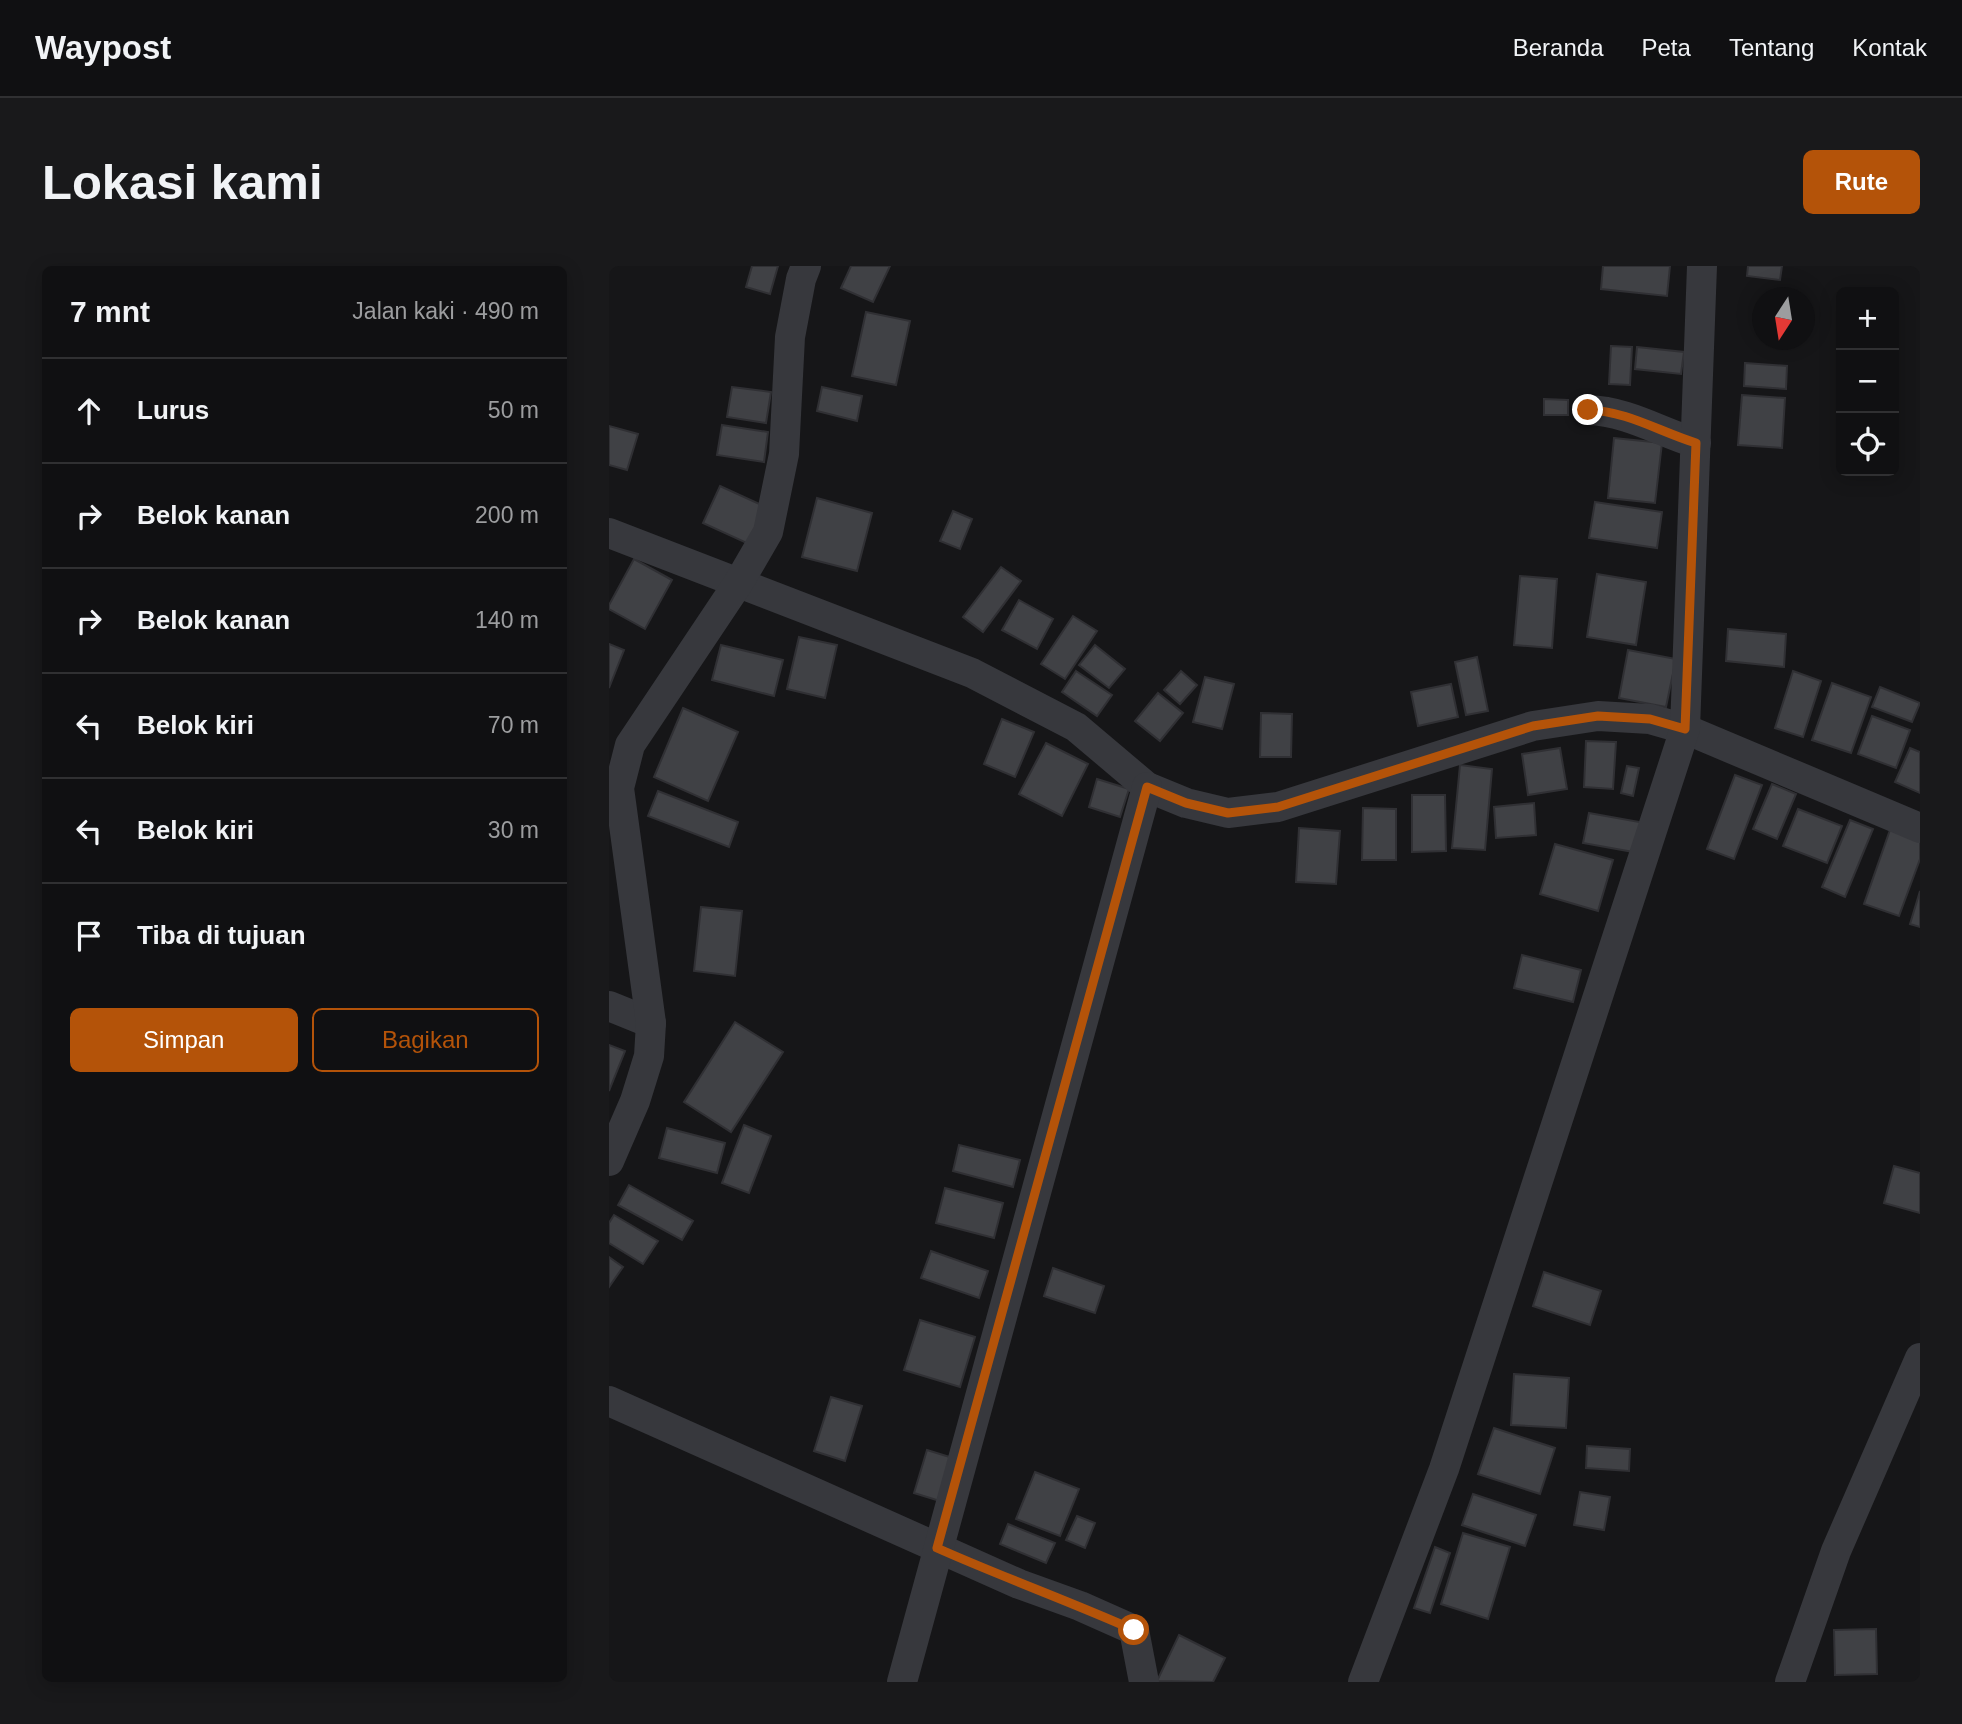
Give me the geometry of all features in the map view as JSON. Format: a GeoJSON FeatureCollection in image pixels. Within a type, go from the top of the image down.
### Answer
{"type":"FeatureCollection","features":[{"type":"Feature","properties":{"kind":"street"},"geometry":{"type":"LineString","coordinates":[[609,1161],[635,1101],[649,1056],[651,1023],[619,788],[630,745],[740,582],[768,532],[784,454],[790,337],[806,266]]}},
{"type":"Feature","properties":{"kind":"street"},"geometry":{"type":"LineString","coordinates":[[1363,1682],[1444,1469],[1685,729],[1702,266]]}},
{"type":"Feature","properties":{"kind":"street"},"geometry":{"type":"LineString","coordinates":[[1588,410],[1631,417],[1696,443]]}},
{"type":"Feature","properties":{"kind":"street"},"geometry":{"type":"LineString","coordinates":[[609,533],[972,673],[1076,727],[1147,787],[1186,803],[1228,813],[1278,807],[1533,726],[1598,716],[1650,719],[1685,729],[1920,828]]}},
{"type":"Feature","properties":{"kind":"street"},"geometry":{"type":"LineString","coordinates":[[902,1682],[1147,787]]}},
{"type":"Feature","properties":{"kind":"street"},"geometry":{"type":"LineString","coordinates":[[609,1006],[651,1023]]}},
{"type":"Feature","properties":{"kind":"street"},"geometry":{"type":"LineString","coordinates":[[1790,1682],[1836,1551],[1920,1358]]}},
{"type":"Feature","properties":{"kind":"street"},"geometry":{"type":"LineString","coordinates":[[609,1401],[1019,1584],[1080,1606],[1134,1630],[1144,1682]]}},
{"type":"Feature","properties":{"kind":"street"},"geometry":{"type":"LineString","coordinates":[[1127,1682],[1138,1648]]}},
{"type":"Feature","properties":{"kind":"building"},"geometry":{"type":"Polygon","coordinates":[[[752,266],[778,266],[770,294],[746,287],[752,266]]]}},
{"type":"Feature","properties":{"kind":"building"},"geometry":{"type":"Polygon","coordinates":[[[851,266],[890,266],[873,302],[841,288],[851,266]]]}},
{"type":"Feature","properties":{"kind":"building"},"geometry":{"type":"Polygon","coordinates":[[[1603,266],[1670,266],[1667,296],[1601,289],[1603,266]]]}},
{"type":"Feature","properties":{"kind":"building"},"geometry":{"type":"Polygon","coordinates":[[[1748,266],[1782,266],[1780,280],[1747,276],[1748,266]]]}},
{"type":"Feature","properties":{"kind":"building"},"geometry":{"type":"Polygon","coordinates":[[[866,312],[910,321],[896,385],[852,376],[866,312]]]}},
{"type":"Feature","properties":{"kind":"building"},"geometry":{"type":"Polygon","coordinates":[[[1611,346],[1632,347],[1630,385],[1609,384],[1611,346]]]}},
{"type":"Feature","properties":{"kind":"building"},"geometry":{"type":"Polygon","coordinates":[[[1637,347],[1684,352],[1681,374],[1635,369],[1637,347]]]}},
{"type":"Feature","properties":{"kind":"building"},"geometry":{"type":"Polygon","coordinates":[[[1745,363],[1787,366],[1786,389],[1744,386],[1745,363]]]}},
{"type":"Feature","properties":{"kind":"building"},"geometry":{"type":"Polygon","coordinates":[[[732,387],[771,392],[766,423],[727,417],[732,387]]]}},
{"type":"Feature","properties":{"kind":"building"},"geometry":{"type":"Polygon","coordinates":[[[822,387],[862,396],[857,421],[817,411],[822,387]]]}},
{"type":"Feature","properties":{"kind":"building"},"geometry":{"type":"Polygon","coordinates":[[[1742,395],[1785,398],[1782,448],[1738,445],[1742,395]]]}},
{"type":"Feature","properties":{"kind":"building"},"geometry":{"type":"Polygon","coordinates":[[[1544,399],[1568,400],[1568,415],[1544,415],[1544,399]]]}},
{"type":"Feature","properties":{"kind":"building"},"geometry":{"type":"Polygon","coordinates":[[[722,425],[768,432],[764,462],[717,455],[722,425]]]}},
{"type":"Feature","properties":{"kind":"building"},"geometry":{"type":"Polygon","coordinates":[[[609,426],[638,434],[627,470],[609,465],[609,426]]]}},
{"type":"Feature","properties":{"kind":"building"},"geometry":{"type":"Polygon","coordinates":[[[1614,438],[1662,443],[1655,503],[1608,498],[1614,438]]]}},
{"type":"Feature","properties":{"kind":"building"},"geometry":{"type":"Polygon","coordinates":[[[720,486],[768,508],[751,545],[703,523],[720,486]]]}},
{"type":"Feature","properties":{"kind":"building"},"geometry":{"type":"Polygon","coordinates":[[[817,498],[872,513],[857,571],[802,557],[817,498]]]}},
{"type":"Feature","properties":{"kind":"building"},"geometry":{"type":"Polygon","coordinates":[[[1595,502],[1662,512],[1657,548],[1589,538],[1595,502]]]}},
{"type":"Feature","properties":{"kind":"building"},"geometry":{"type":"Polygon","coordinates":[[[953,511],[972,519],[960,549],[940,541],[953,511]]]}},
{"type":"Feature","properties":{"kind":"building"},"geometry":{"type":"Polygon","coordinates":[[[634,559],[672,580],[645,629],[609,609],[634,559]]]}},
{"type":"Feature","properties":{"kind":"building"},"geometry":{"type":"Polygon","coordinates":[[[1001,567],[1021,581],[983,632],[963,617],[1001,567]]]}},
{"type":"Feature","properties":{"kind":"building"},"geometry":{"type":"Polygon","coordinates":[[[1597,574],[1646,582],[1636,645],[1587,637],[1597,574]]]}},
{"type":"Feature","properties":{"kind":"building"},"geometry":{"type":"Polygon","coordinates":[[[1520,576],[1557,579],[1552,648],[1514,645],[1520,576]]]}},
{"type":"Feature","properties":{"kind":"building"},"geometry":{"type":"Polygon","coordinates":[[[1019,600],[1053,619],[1037,649],[1002,630],[1019,600]]]}},
{"type":"Feature","properties":{"kind":"building"},"geometry":{"type":"Polygon","coordinates":[[[1073,616],[1097,631],[1065,679],[1041,664],[1073,616]]]}},
{"type":"Feature","properties":{"kind":"building"},"geometry":{"type":"Polygon","coordinates":[[[1728,629],[1786,634],[1784,667],[1726,661],[1728,629]]]}},
{"type":"Feature","properties":{"kind":"building"},"geometry":{"type":"Polygon","coordinates":[[[799,637],[837,645],[825,698],[787,689],[799,637]]]}},
{"type":"Feature","properties":{"kind":"building"},"geometry":{"type":"Polygon","coordinates":[[[609,644],[624,650],[609,688],[609,644]]]}},
{"type":"Feature","properties":{"kind":"building"},"geometry":{"type":"Polygon","coordinates":[[[721,645],[783,660],[774,696],[712,680],[721,645]]]}},
{"type":"Feature","properties":{"kind":"building"},"geometry":{"type":"Polygon","coordinates":[[[1095,645],[1125,669],[1109,688],[1079,665],[1095,645]]]}},
{"type":"Feature","properties":{"kind":"building"},"geometry":{"type":"Polygon","coordinates":[[[1628,650],[1676,659],[1666,707],[1619,698],[1628,650]]]}},
{"type":"Feature","properties":{"kind":"building"},"geometry":{"type":"Polygon","coordinates":[[[1477,657],[1488,711],[1466,715],[1455,662],[1477,657]]]}},
{"type":"Feature","properties":{"kind":"building"},"geometry":{"type":"Polygon","coordinates":[[[1076,671],[1112,695],[1097,716],[1062,692],[1076,671]]]}},
{"type":"Feature","properties":{"kind":"building"},"geometry":{"type":"Polygon","coordinates":[[[1181,671],[1197,685],[1180,704],[1164,690],[1181,671]]]}},
{"type":"Feature","properties":{"kind":"building"},"geometry":{"type":"Polygon","coordinates":[[[1793,671],[1821,681],[1803,737],[1775,728],[1793,671]]]}},
{"type":"Feature","properties":{"kind":"building"},"geometry":{"type":"Polygon","coordinates":[[[1205,677],[1234,684],[1222,729],[1193,722],[1205,677]]]}},
{"type":"Feature","properties":{"kind":"building"},"geometry":{"type":"Polygon","coordinates":[[[1832,683],[1871,697],[1851,753],[1812,740],[1832,683]]]}},
{"type":"Feature","properties":{"kind":"building"},"geometry":{"type":"Polygon","coordinates":[[[1451,684],[1458,717],[1418,726],[1411,692],[1451,684]]]}},
{"type":"Feature","properties":{"kind":"building"},"geometry":{"type":"Polygon","coordinates":[[[1880,687],[1920,703],[1912,722],[1872,707],[1880,687]]]}},
{"type":"Feature","properties":{"kind":"building"},"geometry":{"type":"Polygon","coordinates":[[[1158,693],[1183,713],[1160,741],[1135,721],[1158,693]]]}},
{"type":"Feature","properties":{"kind":"building"},"geometry":{"type":"Polygon","coordinates":[[[683,708],[738,732],[708,801],[654,777],[683,708]]]}},
{"type":"Feature","properties":{"kind":"building"},"geometry":{"type":"Polygon","coordinates":[[[1261,713],[1292,714],[1291,757],[1260,757],[1261,713]]]}},
{"type":"Feature","properties":{"kind":"building"},"geometry":{"type":"Polygon","coordinates":[[[1872,716],[1910,730],[1896,768],[1858,754],[1872,716]]]}},
{"type":"Feature","properties":{"kind":"building"},"geometry":{"type":"Polygon","coordinates":[[[1002,719],[1034,732],[1015,777],[984,764],[1002,719]]]}},
{"type":"Feature","properties":{"kind":"building"},"geometry":{"type":"Polygon","coordinates":[[[1586,741],[1616,742],[1613,789],[1584,787],[1586,741]]]}},
{"type":"Feature","properties":{"kind":"building"},"geometry":{"type":"Polygon","coordinates":[[[1046,743],[1088,764],[1062,816],[1019,794],[1046,743]]]}},
{"type":"Feature","properties":{"kind":"building"},"geometry":{"type":"Polygon","coordinates":[[[1560,748],[1567,789],[1528,795],[1522,754],[1560,748]]]}},
{"type":"Feature","properties":{"kind":"building"},"geometry":{"type":"Polygon","coordinates":[[[1910,748],[1920,752],[1920,793],[1895,782],[1910,748]]]}},
{"type":"Feature","properties":{"kind":"building"},"geometry":{"type":"Polygon","coordinates":[[[1460,765],[1492,769],[1485,850],[1452,848],[1460,765]]]}},
{"type":"Feature","properties":{"kind":"building"},"geometry":{"type":"Polygon","coordinates":[[[1627,766],[1639,768],[1633,796],[1621,793],[1627,766]]]}},
{"type":"Feature","properties":{"kind":"building"},"geometry":{"type":"Polygon","coordinates":[[[1735,775],[1762,785],[1734,859],[1707,849],[1735,775]]]}},
{"type":"Feature","properties":{"kind":"building"},"geometry":{"type":"Polygon","coordinates":[[[1097,779],[1129,789],[1120,817],[1089,807],[1097,779]]]}},
{"type":"Feature","properties":{"kind":"building"},"geometry":{"type":"Polygon","coordinates":[[[1772,784],[1796,794],[1777,839],[1753,829],[1772,784]]]}},
{"type":"Feature","properties":{"kind":"building"},"geometry":{"type":"Polygon","coordinates":[[[658,791],[738,822],[729,847],[648,816],[658,791]]]}},
{"type":"Feature","properties":{"kind":"building"},"geometry":{"type":"Polygon","coordinates":[[[1412,795],[1445,795],[1446,851],[1412,852],[1412,795]]]}},
{"type":"Feature","properties":{"kind":"building"},"geometry":{"type":"Polygon","coordinates":[[[1534,803],[1536,835],[1496,838],[1494,807],[1534,803]]]}},
{"type":"Feature","properties":{"kind":"building"},"geometry":{"type":"Polygon","coordinates":[[[1363,808],[1396,809],[1396,860],[1362,860],[1363,808]]]}},
{"type":"Feature","properties":{"kind":"building"},"geometry":{"type":"Polygon","coordinates":[[[1798,809],[1842,826],[1827,863],[1783,846],[1798,809]]]}},
{"type":"Feature","properties":{"kind":"building"},"geometry":{"type":"Polygon","coordinates":[[[1589,813],[1645,823],[1639,853],[1583,843],[1589,813]]]}},
{"type":"Feature","properties":{"kind":"building"},"geometry":{"type":"Polygon","coordinates":[[[1850,820],[1873,829],[1845,897],[1822,887],[1850,820]]]}},
{"type":"Feature","properties":{"kind":"building"},"geometry":{"type":"Polygon","coordinates":[[[1891,827],[1920,837],[1920,859],[1899,916],[1864,904],[1891,827]]]}},
{"type":"Feature","properties":{"kind":"building"},"geometry":{"type":"Polygon","coordinates":[[[1299,828],[1340,831],[1336,884],[1296,882],[1299,828]]]}},
{"type":"Feature","properties":{"kind":"building"},"geometry":{"type":"Polygon","coordinates":[[[1555,844],[1613,860],[1598,911],[1540,894],[1555,844]]]}},
{"type":"Feature","properties":{"kind":"building"},"geometry":{"type":"Polygon","coordinates":[[[1920,891],[1920,927],[1910,924],[1920,891]]]}},
{"type":"Feature","properties":{"kind":"building"},"geometry":{"type":"Polygon","coordinates":[[[701,907],[742,911],[735,976],[694,971],[701,907]]]}},
{"type":"Feature","properties":{"kind":"building"},"geometry":{"type":"Polygon","coordinates":[[[1522,955],[1581,970],[1573,1002],[1514,988],[1522,955]]]}},
{"type":"Feature","properties":{"kind":"building"},"geometry":{"type":"Polygon","coordinates":[[[735,1022],[783,1052],[731,1132],[684,1102],[735,1022]]]}},
{"type":"Feature","properties":{"kind":"building"},"geometry":{"type":"Polygon","coordinates":[[[609,1045],[625,1051],[609,1091],[609,1045]]]}},
{"type":"Feature","properties":{"kind":"building"},"geometry":{"type":"Polygon","coordinates":[[[744,1125],[771,1136],[749,1193],[722,1183],[744,1125]]]}},
{"type":"Feature","properties":{"kind":"building"},"geometry":{"type":"Polygon","coordinates":[[[667,1128],[725,1143],[717,1173],[659,1158],[667,1128]]]}},
{"type":"Feature","properties":{"kind":"building"},"geometry":{"type":"Polygon","coordinates":[[[959,1145],[1020,1160],[1013,1187],[953,1171],[959,1145]]]}},
{"type":"Feature","properties":{"kind":"building"},"geometry":{"type":"Polygon","coordinates":[[[1894,1166],[1920,1173],[1920,1213],[1884,1203],[1894,1166]]]}},
{"type":"Feature","properties":{"kind":"building"},"geometry":{"type":"Polygon","coordinates":[[[629,1185],[693,1221],[682,1240],[618,1205],[629,1185]]]}},
{"type":"Feature","properties":{"kind":"building"},"geometry":{"type":"Polygon","coordinates":[[[945,1188],[1003,1203],[994,1238],[936,1223],[945,1188]]]}},
{"type":"Feature","properties":{"kind":"building"},"geometry":{"type":"Polygon","coordinates":[[[614,1215],[658,1241],[643,1264],[609,1243],[609,1223],[614,1215]]]}},
{"type":"Feature","properties":{"kind":"building"},"geometry":{"type":"Polygon","coordinates":[[[931,1251],[988,1271],[979,1298],[921,1278],[931,1251]]]}},
{"type":"Feature","properties":{"kind":"building"},"geometry":{"type":"Polygon","coordinates":[[[609,1257],[623,1267],[609,1287],[609,1257]]]}},
{"type":"Feature","properties":{"kind":"building"},"geometry":{"type":"Polygon","coordinates":[[[1053,1268],[1104,1286],[1095,1313],[1044,1296],[1053,1268]]]}},
{"type":"Feature","properties":{"kind":"building"},"geometry":{"type":"Polygon","coordinates":[[[1544,1272],[1601,1291],[1590,1325],[1533,1306],[1544,1272]]]}},
{"type":"Feature","properties":{"kind":"building"},"geometry":{"type":"Polygon","coordinates":[[[920,1320],[975,1337],[960,1387],[904,1370],[920,1320]]]}},
{"type":"Feature","properties":{"kind":"building"},"geometry":{"type":"Polygon","coordinates":[[[1514,1374],[1569,1378],[1566,1428],[1511,1425],[1514,1374]]]}},
{"type":"Feature","properties":{"kind":"building"},"geometry":{"type":"Polygon","coordinates":[[[831,1397],[862,1406],[845,1461],[814,1451],[831,1397]]]}},
{"type":"Feature","properties":{"kind":"building"},"geometry":{"type":"Polygon","coordinates":[[[1494,1428],[1555,1448],[1540,1494],[1478,1474],[1494,1428]]]}},
{"type":"Feature","properties":{"kind":"building"},"geometry":{"type":"Polygon","coordinates":[[[1587,1446],[1630,1449],[1629,1471],[1586,1468],[1587,1446]]]}},
{"type":"Feature","properties":{"kind":"building"},"geometry":{"type":"Polygon","coordinates":[[[927,1450],[956,1459],[943,1502],[914,1493],[927,1450]]]}},
{"type":"Feature","properties":{"kind":"building"},"geometry":{"type":"Polygon","coordinates":[[[1035,1472],[1079,1489],[1060,1536],[1016,1519],[1035,1472]]]}},
{"type":"Feature","properties":{"kind":"building"},"geometry":{"type":"Polygon","coordinates":[[[1580,1492],[1610,1497],[1604,1530],[1574,1525],[1580,1492]]]}},
{"type":"Feature","properties":{"kind":"building"},"geometry":{"type":"Polygon","coordinates":[[[1473,1494],[1536,1515],[1525,1546],[1462,1525],[1473,1494]]]}},
{"type":"Feature","properties":{"kind":"building"},"geometry":{"type":"Polygon","coordinates":[[[1077,1516],[1095,1523],[1085,1548],[1066,1540],[1077,1516]]]}},
{"type":"Feature","properties":{"kind":"building"},"geometry":{"type":"Polygon","coordinates":[[[1008,1524],[1055,1543],[1046,1563],[1000,1544],[1008,1524]]]}},
{"type":"Feature","properties":{"kind":"building"},"geometry":{"type":"Polygon","coordinates":[[[1463,1533],[1510,1547],[1488,1619],[1441,1604],[1463,1533]]]}},
{"type":"Feature","properties":{"kind":"building"},"geometry":{"type":"Polygon","coordinates":[[[1435,1547],[1450,1553],[1430,1613],[1414,1608],[1435,1547]]]}},
{"type":"Feature","properties":{"kind":"building"},"geometry":{"type":"Polygon","coordinates":[[[1876,1629],[1877,1674],[1835,1675],[1834,1630],[1876,1629]]]}},
{"type":"Feature","properties":{"kind":"building"},"geometry":{"type":"Polygon","coordinates":[[[1179,1635],[1225,1658],[1213,1682],[1157,1681],[1179,1635]]]}},
{"type":"Feature","properties":{"kind":"route"},"geometry":{"type":"LineString","coordinates":[[1134,1630],[937,1548],[1147,787],[1186,803],[1228,813],[1278,807],[1533,726],[1598,716],[1623,716],[1650,719],[1685,729],[1696,443],[1631,417],[1588,410]]}}]}
